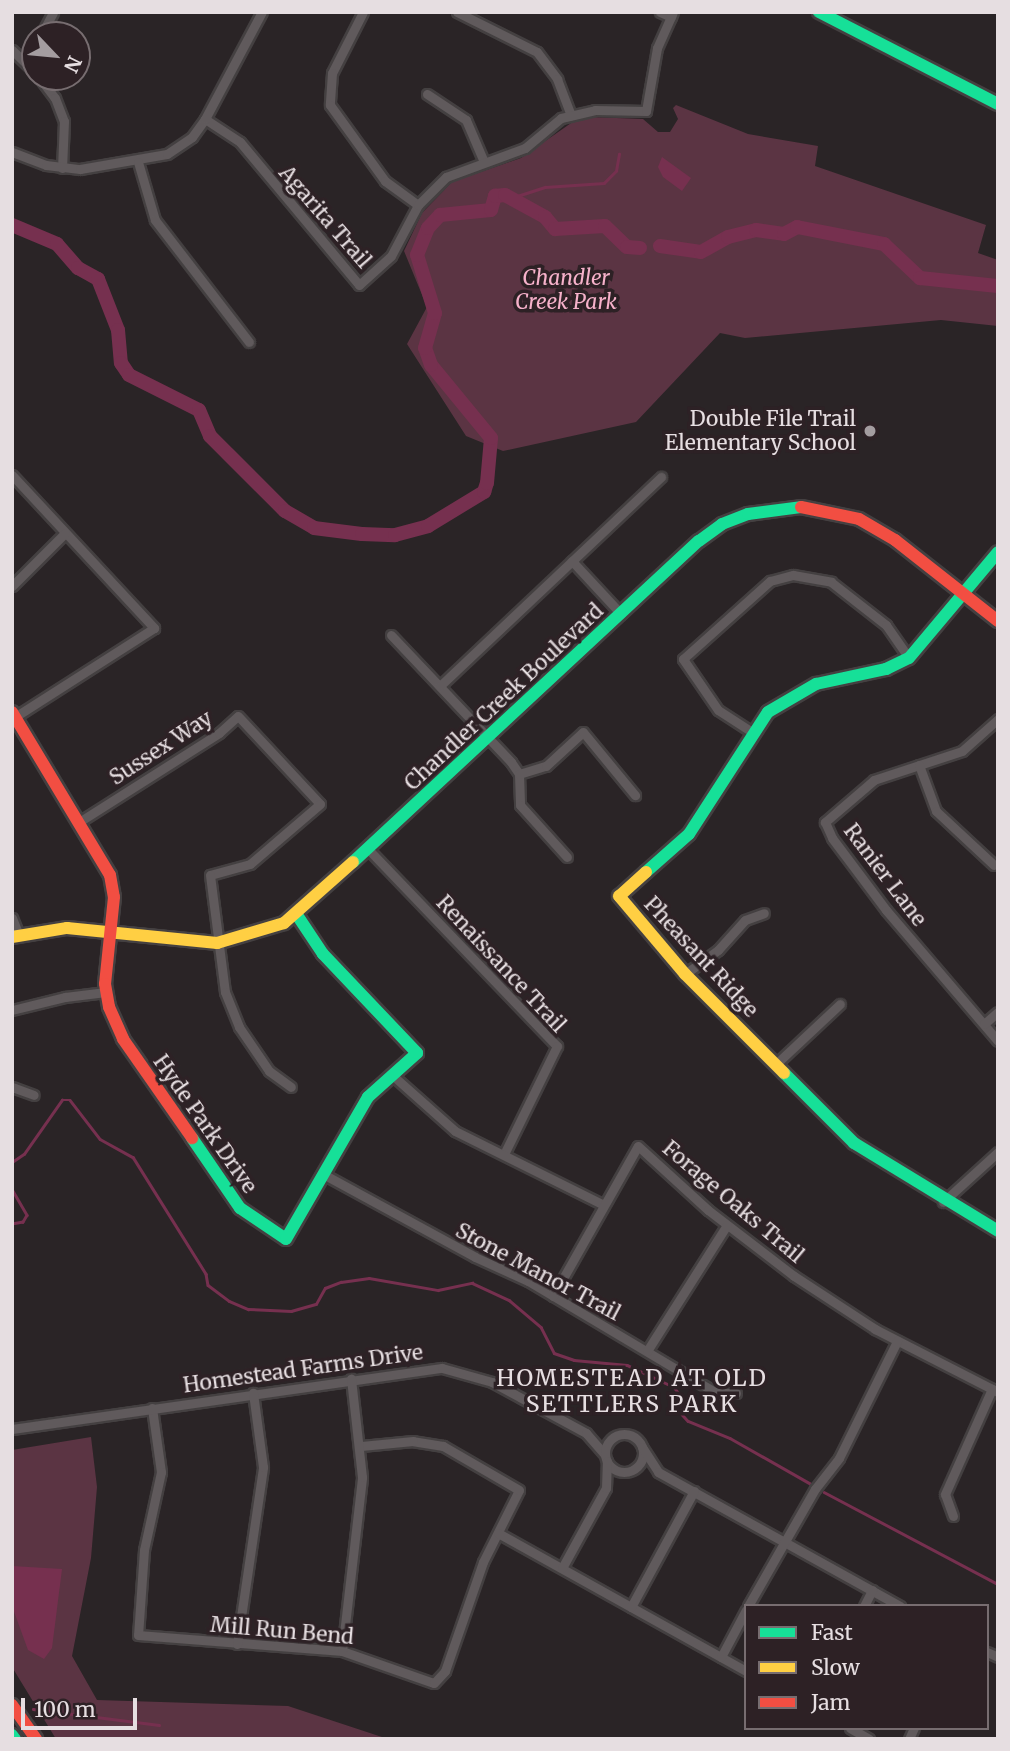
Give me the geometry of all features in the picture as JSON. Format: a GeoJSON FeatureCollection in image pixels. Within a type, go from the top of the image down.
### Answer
{"type":"FeatureCollection","features":[{"type":"Feature","properties":{"kind":"street"},"geometry":{"type":"LineString","coordinates":[[12,152],[62,168],[138,162],[182,145],[205,119],[262,12]]}},
{"type":"Feature","properties":{"kind":"street"},"geometry":{"type":"LineString","coordinates":[[363,12],[332,73],[331,105],[385,181],[418,205]]}},
{"type":"Feature","properties":{"kind":"street"},"geometry":{"type":"LineString","coordinates":[[457,12],[537,52],[554,73],[571,116]]}},
{"type":"Feature","properties":{"kind":"street"},"geometry":{"type":"LineString","coordinates":[[660,12],[672,15]]}},
{"type":"Feature","properties":{"kind":"street"},"geometry":{"type":"LineString","coordinates":[[822,13],[998,104]]}},
{"type":"Feature","properties":{"kind":"street","name":"Agarita Trail"},"geometry":{"type":"LineString","coordinates":[[205,119],[240,142],[359,285],[391,256],[418,205],[446,177],[525,148],[557,121],[571,116],[595,110],[646,111],[657,48],[672,15]]}},
{"type":"Feature","properties":{"kind":"street"},"geometry":{"type":"LineString","coordinates":[[50,91],[64,121],[62,168]]}},
{"type":"Feature","properties":{"kind":"street"},"geometry":{"type":"LineString","coordinates":[[427,93],[466,120],[484,162]]}},
{"type":"Feature","properties":{"kind":"street"},"geometry":{"type":"LineString","coordinates":[[138,162],[155,220],[249,342]]}},
{"type":"Feature","properties":{"kind":"street"},"geometry":{"type":"LineString","coordinates":[[12,475],[154,628],[14,714]]}},
{"type":"Feature","properties":{"kind":"street"},"geometry":{"type":"LineString","coordinates":[[440,685],[660,477]]}},
{"type":"Feature","properties":{"kind":"street","name":"Chandler Creek Boulevard"},"geometry":{"type":"LineString","coordinates":[[15,936],[52,928],[217,943],[262,932],[297,915],[621,614],[722,524],[795,506],[833,510],[872,525],[998,621]]}},
{"type":"Feature","properties":{"kind":"street"},"geometry":{"type":"LineString","coordinates":[[12,586],[65,533]]}},
{"type":"Feature","properties":{"kind":"street","name":"Pheasant Ridge"},"geometry":{"type":"LineString","coordinates":[[998,552],[909,658],[886,669],[817,684],[781,702],[752,732],[689,834],[619,896],[685,974],[854,1143],[943,1202],[998,1231]]}},
{"type":"Feature","properties":{"kind":"street"},"geometry":{"type":"LineString","coordinates":[[572,561],[621,614]]}},
{"type":"Feature","properties":{"kind":"street"},"geometry":{"type":"LineString","coordinates":[[752,732],[718,710],[683,660],[770,581],[793,575],[831,582],[886,625],[909,658]]}},
{"type":"Feature","properties":{"kind":"street"},"geometry":{"type":"LineString","coordinates":[[391,635],[489,738],[519,774],[520,805],[567,857]]}},
{"type":"Feature","properties":{"kind":"street","name":"Hyde Park Drive"},"geometry":{"type":"LineString","coordinates":[[14,714],[110,875],[114,897],[106,992],[123,1040],[240,1209],[286,1239],[362,1105],[391,1074],[417,1053],[323,954],[297,915]]}},
{"type":"Feature","properties":{"kind":"street","name":"Sussex Way"},"geometry":{"type":"LineString","coordinates":[[79,822],[219,733],[238,716],[320,804],[259,858],[210,875],[217,943]]}},
{"type":"Feature","properties":{"kind":"street","name":"Ranier Lane"},"geometry":{"type":"LineString","coordinates":[[998,719],[962,751],[874,780],[825,822],[832,838],[886,910],[998,1041]]}},
{"type":"Feature","properties":{"kind":"street"},"geometry":{"type":"LineString","coordinates":[[519,774],[546,766],[583,732],[635,795]]}},
{"type":"Feature","properties":{"kind":"street"},"geometry":{"type":"LineString","coordinates":[[919,765],[936,811],[994,864]]}},
{"type":"Feature","properties":{"kind":"street","name":"Renaissance Trail"},"geometry":{"type":"LineString","coordinates":[[368,849],[557,1046],[504,1154]]}},
{"type":"Feature","properties":{"kind":"street"},"geometry":{"type":"LineString","coordinates":[[685,974],[718,950],[744,920],[764,913]]}},
{"type":"Feature","properties":{"kind":"street"},"geometry":{"type":"LineString","coordinates":[[12,918],[15,936]]}},
{"type":"Feature","properties":{"kind":"street"},"geometry":{"type":"LineString","coordinates":[[217,943],[225,992],[239,1027],[270,1071],[290,1087]]}},
{"type":"Feature","properties":{"kind":"street"},"geometry":{"type":"LineString","coordinates":[[12,1010],[65,997],[106,992]]}},
{"type":"Feature","properties":{"kind":"street"},"geometry":{"type":"LineString","coordinates":[[775,1065],[840,1004]]}},
{"type":"Feature","properties":{"kind":"street"},"geometry":{"type":"LineString","coordinates":[[984,1024],[998,1013]]}},
{"type":"Feature","properties":{"kind":"street"},"geometry":{"type":"LineString","coordinates":[[391,1074],[443,1123],[602,1204]]}},
{"type":"Feature","properties":{"kind":"street"},"geometry":{"type":"LineString","coordinates":[[12,1087],[34,1095]]}},
{"type":"Feature","properties":{"kind":"street","name":"Forage Oaks Trail"},"geometry":{"type":"LineString","coordinates":[[553,1296],[602,1204],[638,1146],[727,1226],[794,1276],[897,1341],[995,1391]]}},
{"type":"Feature","properties":{"kind":"street"},"geometry":{"type":"LineString","coordinates":[[943,1202],[998,1152]]}},
{"type":"Feature","properties":{"kind":"street","name":"Stone Manor Trail"},"geometry":{"type":"LineString","coordinates":[[323,1174],[553,1296],[718,1393],[736,1393]]}},
{"type":"Feature","properties":{"kind":"street"},"geometry":{"type":"LineString","coordinates":[[647,1351],[727,1226]]}},
{"type":"Feature","properties":{"kind":"street"},"geometry":{"type":"LineString","coordinates":[[749,1604],[783,1541],[839,1458],[897,1341]]}},
{"type":"Feature","properties":{"kind":"street","name":"Homestead Farms Drive"},"geometry":{"type":"LineString","coordinates":[[12,1429],[420,1368],[465,1372],[586,1433],[629,1434],[642,1447],[658,1472]]}},
{"type":"Feature","properties":{"kind":"street"},"geometry":{"type":"LineString","coordinates":[[342,1651],[362,1488],[361,1446],[351,1379]]}},
{"type":"Feature","properties":{"kind":"street"},"geometry":{"type":"LineString","coordinates":[[953,1516],[945,1494],[995,1391]]}},
{"type":"Feature","properties":{"kind":"street"},"geometry":{"type":"LineString","coordinates":[[237,1644],[263,1466],[253,1393]]}},
{"type":"Feature","properties":{"kind":"street","name":"Mill Run Bend"},"geometry":{"type":"LineString","coordinates":[[152,1409],[161,1472],[144,1550],[138,1635],[342,1651],[434,1683],[444,1671],[498,1533],[519,1490],[512,1482],[434,1444],[402,1441],[361,1446]]}},
{"type":"Feature","properties":{"kind":"street","name":"Homestead Farms Drive"},"geometry":{"type":"LineString","coordinates":[[586,1433],[615,1469],[658,1472],[896,1604]]}},
{"type":"Feature","properties":{"kind":"street"},"geometry":{"type":"LineString","coordinates":[[606,1488],[607,1444],[616,1435]]}},
{"type":"Feature","properties":{"kind":"street"},"geometry":{"type":"LineString","coordinates":[[562,1569],[606,1488],[641,1460],[642,1447]]}},
{"type":"Feature","properties":{"kind":"street"},"geometry":{"type":"LineString","coordinates":[[631,1607],[694,1491]]}},
{"type":"Feature","properties":{"kind":"street"},"geometry":{"type":"LineString","coordinates":[[498,1533],[744,1670]]}},
{"type":"Feature","properties":{"kind":"street"},"geometry":{"type":"LineString","coordinates":[[865,1604],[872,1590]]}},
{"type":"Feature","properties":{"kind":"street"},"geometry":{"type":"LineString","coordinates":[[721,1657],[744,1615]]}},
{"type":"Feature","properties":{"kind":"street"},"geometry":{"type":"LineString","coordinates":[[12,1705],[36,1739]]}},
{"type":"Feature","properties":{"kind":"street"},"geometry":{"type":"LineString","coordinates":[[853,1730],[869,1739]]}},
{"type":"Feature","properties":{"kind":"green space","name":"Chandler Creek Park"},"geometry":{"type":"Polygon","coordinates":[[[676,105],[748,134],[818,146],[815,166],[986,225],[978,253],[998,260],[998,326],[941,320],[745,338],[720,333],[636,422],[503,451],[466,436],[407,344],[427,307],[404,251],[422,213],[452,182],[521,158],[574,121],[589,117],[643,119],[658,132],[670,132],[678,119],[673,108],[676,105]]]}},
{"type":"Feature","properties":{"kind":"green space"},"geometry":{"type":"Polygon","coordinates":[[[91,1437],[97,1487],[91,1558],[72,1656],[97,1700],[288,1706],[388,1739],[56,1739],[12,1667],[12,1450],[91,1437]]]}},
{"type":"Feature","properties":{"kind":"shaded area"},"geometry":{"type":"Polygon","coordinates":[[[662,157],[691,178],[682,191],[663,177],[658,167],[662,157]]]}},
{"type":"Feature","properties":{"kind":"shaded area"},"geometry":{"type":"Polygon","coordinates":[[[12,1566],[62,1569],[52,1648],[44,1659],[28,1650],[12,1606],[12,1566]]]}},
{"type":"Feature","properties":{"kind":"waterway"},"geometry":{"type":"LineString","coordinates":[[511,198],[545,187],[604,183],[616,171],[619,154]]}},
{"type":"Feature","properties":{"kind":"waterway"},"geometry":{"type":"LineString","coordinates":[[12,225],[57,244],[78,268],[98,279],[118,330],[121,363],[129,375],[199,410],[210,436],[285,511],[314,528],[362,534],[395,535],[428,526],[484,492],[487,483],[491,438],[431,365],[425,348],[435,313],[417,255],[428,228],[440,215],[491,210],[495,196],[505,195],[545,217],[555,229],[605,226],[627,247],[640,248]]}},
{"type":"Feature","properties":{"kind":"waterway"},"geometry":{"type":"LineString","coordinates":[[660,246],[701,252],[728,237],[756,230],[784,234],[797,227],[884,244],[920,278],[998,286]]}},
{"type":"Feature","properties":{"kind":"waterway"},"geometry":{"type":"LineString","coordinates":[[12,1162],[24,1154],[62,1100],[70,1100],[100,1139],[133,1157],[206,1274],[208,1285],[229,1301],[248,1309],[291,1311],[316,1304],[325,1288],[341,1282],[369,1278],[438,1290],[472,1283],[509,1300],[541,1327],[554,1353],[574,1360],[627,1365],[674,1387],[680,1395],[679,1411],[688,1421],[730,1438],[811,1484]]}},
{"type":"Feature","properties":{"kind":"waterway"},"geometry":{"type":"LineString","coordinates":[[12,1189],[27,1215],[23,1222],[12,1224]]}},
{"type":"Feature","properties":{"kind":"waterway"},"geometry":{"type":"LineString","coordinates":[[824,1492],[998,1584]]}},
{"type":"Feature","properties":{"kind":"waterway"},"geometry":{"type":"LineString","coordinates":[[33,1709],[159,1725]]}},
{"type":"Feature","properties":{"kind":"traffic: fast"},"geometry":{"type":"LineString","coordinates":[[819,12],[998,104]]}},
{"type":"Feature","properties":{"kind":"traffic: fast"},"geometry":{"type":"LineString","coordinates":[[353,862],[699,541],[722,524],[748,514],[801,507]]}},
{"type":"Feature","properties":{"kind":"traffic: fast"},"geometry":{"type":"LineString","coordinates":[[646,872],[689,834],[768,712],[816,684],[886,669],[909,658],[998,552]]}},
{"type":"Feature","properties":{"kind":"traffic: fast"},"geometry":{"type":"LineString","coordinates":[[192,1138],[240,1208],[286,1239],[368,1097],[417,1053],[323,954],[297,915]]}},
{"type":"Feature","properties":{"kind":"traffic: fast"},"geometry":{"type":"LineString","coordinates":[[784,1073],[854,1143],[998,1231]]}},
{"type":"Feature","properties":{"kind":"traffic: fast"},"geometry":{"type":"LineString","coordinates":[[12,1735],[15,1739]]}},
{"type":"Feature","properties":{"kind":"traffic: slow"},"geometry":{"type":"LineString","coordinates":[[12,937],[67,928],[217,943],[284,923],[353,862]]}},
{"type":"Feature","properties":{"kind":"traffic: slow"},"geometry":{"type":"LineString","coordinates":[[646,872],[619,896],[685,974],[784,1073]]}},
{"type":"Feature","properties":{"kind":"traffic: jam"},"geometry":{"type":"LineString","coordinates":[[801,507],[859,519],[895,540],[998,621]]}},
{"type":"Feature","properties":{"kind":"traffic: jam"},"geometry":{"type":"LineString","coordinates":[[12,712],[110,875],[114,897],[105,984],[109,1007],[123,1039],[192,1138]]}},
{"type":"Feature","properties":{"kind":"traffic: jam"},"geometry":{"type":"LineString","coordinates":[[12,1705],[36,1739]]}},
{"type":"Feature","properties":{"kind":"place","name":"Double File Trail Elementary School"},"geometry":{"type":"Point","coordinates":[870,431]}},
{"type":"Feature","properties":{"kind":"district","name":"HOMESTEAD AT OLD SETTLERS PARK"},"geometry":{"type":"Point","coordinates":[632,1391]}}]}
